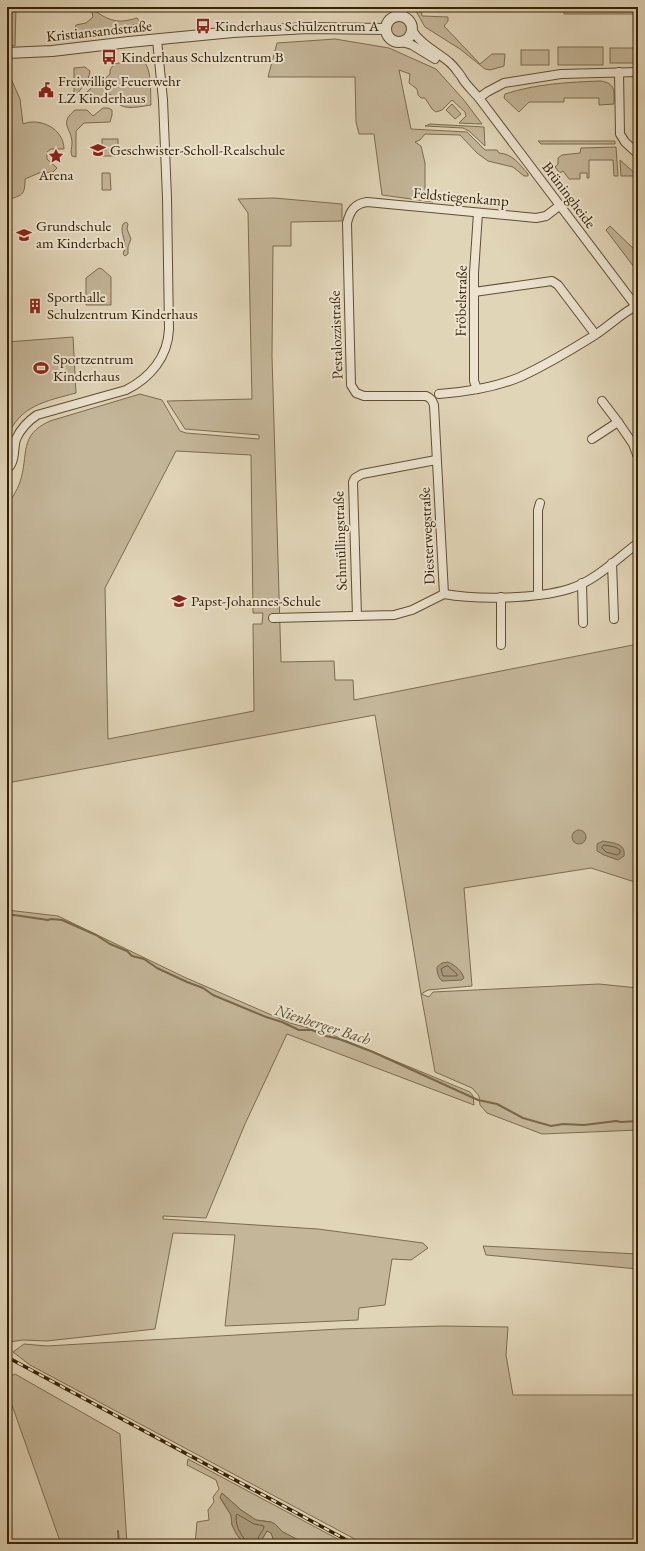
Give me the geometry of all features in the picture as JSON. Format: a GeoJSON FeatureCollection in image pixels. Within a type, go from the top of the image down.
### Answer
{"type":"FeatureCollection","features":[{"type":"Feature","properties":{"kind":"street"},"geometry":{"type":"LineString","coordinates":[[461,77],[453,73],[433,57],[412,45],[396,42],[390,38],[386,29],[390,20],[402,12],[410,22],[412,30],[417,38],[458,70],[461,77],[479,98],[504,83],[561,74],[638,72]]}},
{"type":"Feature","properties":{"kind":"street","name":"Kristiansandstraße"},"geometry":{"type":"LineString","coordinates":[[7,53],[52,51],[233,32],[308,28],[386,29]]}},
{"type":"Feature","properties":{"kind":"street"},"geometry":{"type":"LineString","coordinates":[[402,42],[409,37],[412,30]]}},
{"type":"Feature","properties":{"kind":"street"},"geometry":{"type":"LineString","coordinates":[[8,468],[12,463],[14,446],[17,438],[21,429],[28,421],[37,415],[126,390],[141,382],[158,364],[167,345],[169,324],[167,198],[163,100],[157,40]]}},
{"type":"Feature","properties":{"kind":"street"},"geometry":{"type":"LineString","coordinates":[[619,72],[620,134],[638,154]]}},
{"type":"Feature","properties":{"kind":"street","name":"Brüningheide"},"geometry":{"type":"LineString","coordinates":[[479,98],[559,206],[637,306]]}},
{"type":"Feature","properties":{"kind":"street","name":"Feldstiegenkamp"},"geometry":{"type":"LineString","coordinates":[[358,204],[367,202],[536,218],[546,216],[559,206]]}},
{"type":"Feature","properties":{"kind":"street","name":"Pestalozzistraße"},"geometry":{"type":"LineString","coordinates":[[358,204],[350,212],[347,223],[352,388],[358,394],[364,396],[418,395],[430,397]]}},
{"type":"Feature","properties":{"kind":"street","name":"Fröbelstraße"},"geometry":{"type":"LineString","coordinates":[[477,389],[474,381],[474,292],[478,213]]}},
{"type":"Feature","properties":{"kind":"street"},"geometry":{"type":"LineString","coordinates":[[474,292],[552,281],[558,286],[595,334]]}},
{"type":"Feature","properties":{"kind":"street"},"geometry":{"type":"LineString","coordinates":[[439,394],[477,389],[520,377],[554,360],[637,306]]}},
{"type":"Feature","properties":{"kind":"street","name":"Diesterwegstraße"},"geometry":{"type":"LineString","coordinates":[[273,618],[383,616],[402,614],[416,609],[444,594],[434,405],[430,397]]}},
{"type":"Feature","properties":{"kind":"street"},"geometry":{"type":"LineString","coordinates":[[602,401],[633,444],[638,457]]}},
{"type":"Feature","properties":{"kind":"street"},"geometry":{"type":"LineString","coordinates":[[592,439],[618,422]]}},
{"type":"Feature","properties":{"kind":"street","name":"Schmüllingstraße"},"geometry":{"type":"LineString","coordinates":[[357,616],[353,482],[355,478],[362,474],[436,460]]}},
{"type":"Feature","properties":{"kind":"street"},"geometry":{"type":"LineString","coordinates":[[538,595],[538,510],[540,503]]}},
{"type":"Feature","properties":{"kind":"street"},"geometry":{"type":"LineString","coordinates":[[444,594],[460,597],[501,597],[538,595],[570,589],[595,576],[638,543]]}},
{"type":"Feature","properties":{"kind":"street"},"geometry":{"type":"LineString","coordinates":[[612,563],[614,619]]}},
{"type":"Feature","properties":{"kind":"street"},"geometry":{"type":"LineString","coordinates":[[582,583],[583,623]]}},
{"type":"Feature","properties":{"kind":"street"},"geometry":{"type":"LineString","coordinates":[[501,597],[501,645]]}},
{"type":"Feature","properties":{"kind":"shaded area"},"geometry":{"type":"Polygon","coordinates":[[[7,7],[16,7],[15,46],[7,45],[7,7]]]}},
{"type":"Feature","properties":{"kind":"shaded area"},"geometry":{"type":"Polygon","coordinates":[[[91,7],[94,7],[94,10],[109,19],[124,21],[137,18],[141,24],[128,25],[124,29],[82,34],[75,29],[76,25],[86,23],[93,17],[91,7]]]}},
{"type":"Feature","properties":{"kind":"shaded area"},"geometry":{"type":"Polygon","coordinates":[[[416,7],[421,7],[422,16],[448,17],[448,21],[444,26],[480,64],[492,54],[505,54],[504,66],[490,70],[485,69],[460,49],[425,27],[417,13],[416,7]]]}},
{"type":"Feature","properties":{"kind":"shaded area"},"geometry":{"type":"Polygon","coordinates":[[[638,9],[638,14],[564,14],[564,10],[638,9]]]}},
{"type":"Feature","properties":{"kind":"shaded area"},"geometry":{"type":"Polygon","coordinates":[[[399,20],[405,23],[408,29],[405,35],[399,38],[393,35],[390,29],[393,23],[399,20]]]}},
{"type":"Feature","properties":{"kind":"shaded area"},"geometry":{"type":"Polygon","coordinates":[[[335,39],[389,48],[436,69],[463,99],[482,124],[459,123],[466,116],[465,112],[452,100],[442,110],[436,112],[432,109],[425,98],[421,98],[418,95],[417,89],[409,83],[410,74],[399,70],[411,129],[467,132],[485,150],[497,150],[499,153],[512,157],[528,174],[528,176],[524,176],[513,167],[488,161],[477,153],[460,135],[425,134],[420,140],[415,142],[421,146],[425,163],[425,195],[433,195],[433,202],[382,195],[374,134],[359,134],[356,122],[355,77],[268,77],[277,43],[335,39]]]}},
{"type":"Feature","properties":{"kind":"shaded area"},"geometry":{"type":"Polygon","coordinates":[[[558,47],[603,47],[603,65],[558,65],[558,47]]]}},
{"type":"Feature","properties":{"kind":"shaded area"},"geometry":{"type":"Polygon","coordinates":[[[610,48],[638,48],[638,63],[610,63],[610,48]]]}},
{"type":"Feature","properties":{"kind":"shaded area"},"geometry":{"type":"Polygon","coordinates":[[[521,50],[549,50],[549,65],[521,65],[521,50]]]}},
{"type":"Feature","properties":{"kind":"shaded area"},"geometry":{"type":"Polygon","coordinates":[[[140,59],[144,62],[149,73],[151,105],[125,107],[118,103],[114,97],[109,94],[93,104],[83,104],[81,102],[81,98],[96,83],[100,83],[110,74],[110,70],[114,64],[140,59]]]}},
{"type":"Feature","properties":{"kind":"shaded area"},"geometry":{"type":"Polygon","coordinates":[[[85,67],[90,71],[88,81],[74,97],[74,68],[85,67]]]}},
{"type":"Feature","properties":{"kind":"shaded area"},"geometry":{"type":"Polygon","coordinates":[[[7,70],[20,99],[23,124],[37,122],[50,126],[56,130],[60,136],[64,149],[51,149],[47,152],[47,159],[57,168],[53,172],[39,173],[25,179],[22,194],[7,200],[7,70]]]}},
{"type":"Feature","properties":{"kind":"shaded area"},"geometry":{"type":"Polygon","coordinates":[[[601,81],[612,86],[614,92],[614,104],[599,105],[599,98],[564,98],[564,102],[529,102],[519,112],[504,98],[505,94],[528,88],[564,83],[601,81]]]}},
{"type":"Feature","properties":{"kind":"shaded area"},"geometry":{"type":"Polygon","coordinates":[[[452,104],[461,114],[455,119],[446,110],[452,104]]]}},
{"type":"Feature","properties":{"kind":"shaded area"},"geometry":{"type":"Polygon","coordinates":[[[103,108],[112,110],[110,122],[84,123],[76,131],[76,157],[72,156],[72,143],[67,126],[67,119],[75,110],[87,110],[93,116],[103,108]]]}},
{"type":"Feature","properties":{"kind":"shaded area"},"geometry":{"type":"Polygon","coordinates":[[[430,124],[484,127],[485,146],[469,131],[463,128],[425,126],[430,124]]]}},
{"type":"Feature","properties":{"kind":"shaded area"},"geometry":{"type":"Polygon","coordinates":[[[102,139],[118,139],[118,156],[102,156],[102,139]]]}},
{"type":"Feature","properties":{"kind":"shaded area"},"geometry":{"type":"Polygon","coordinates":[[[538,141],[615,141],[615,144],[541,144],[538,141]]]}},
{"type":"Feature","properties":{"kind":"shaded area"},"geometry":{"type":"Polygon","coordinates":[[[616,147],[618,176],[614,176],[613,160],[589,160],[589,178],[587,178],[587,173],[580,173],[580,179],[569,179],[563,171],[560,173],[555,167],[558,164],[558,158],[562,155],[580,153],[581,148],[616,147]]]}},
{"type":"Feature","properties":{"kind":"shaded area"},"geometry":{"type":"Polygon","coordinates":[[[620,160],[638,176],[621,176],[620,160]]]}},
{"type":"Feature","properties":{"kind":"shaded area"},"geometry":{"type":"Polygon","coordinates":[[[102,173],[110,173],[111,190],[102,190],[102,173]]]}},
{"type":"Feature","properties":{"kind":"shaded area"},"geometry":{"type":"Polygon","coordinates":[[[274,198],[342,204],[342,221],[291,222],[291,246],[273,246],[272,356],[281,662],[334,661],[335,680],[353,680],[354,700],[638,644],[638,883],[591,868],[464,888],[472,986],[428,990],[421,994],[375,715],[7,783],[7,507],[20,482],[23,472],[26,447],[33,433],[50,421],[140,394],[162,400],[180,431],[186,433],[259,439],[259,435],[185,429],[167,401],[252,399],[248,213],[238,199],[274,198]],[[176,451],[105,588],[108,739],[254,711],[253,624],[262,624],[263,613],[253,613],[251,455],[176,451]]]}},
{"type":"Feature","properties":{"kind":"shaded area"},"geometry":{"type":"Polygon","coordinates":[[[126,222],[128,224],[127,229],[131,239],[128,247],[128,254],[125,256],[123,254],[125,250],[125,242],[122,228],[123,224],[126,222]]]}},
{"type":"Feature","properties":{"kind":"shaded area"},"geometry":{"type":"Polygon","coordinates":[[[610,226],[638,253],[637,271],[606,230],[610,226]]]}},
{"type":"Feature","properties":{"kind":"shaded area"},"geometry":{"type":"Polygon","coordinates":[[[99,268],[111,277],[111,305],[86,305],[86,278],[99,268]]]}},
{"type":"Feature","properties":{"kind":"shaded area","name":"Sportzentrum Kinderhaus"},"geometry":{"type":"Polygon","coordinates":[[[73,337],[76,393],[45,402],[26,411],[12,427],[7,438],[7,342],[73,337]]]}},
{"type":"Feature","properties":{"kind":"shaded area"},"geometry":{"type":"Polygon","coordinates":[[[7,910],[58,916],[184,977],[290,1023],[330,1034],[470,1092],[473,1096],[474,1105],[287,1034],[245,1124],[206,1218],[163,1216],[163,1219],[318,1229],[423,1243],[428,1248],[411,1260],[392,1259],[385,1305],[359,1308],[358,1320],[225,1326],[235,1235],[173,1233],[155,1329],[47,1341],[23,1340],[9,1342],[7,1345],[7,910]]]}},
{"type":"Feature","properties":{"kind":"shaded area"},"geometry":{"type":"Polygon","coordinates":[[[599,984],[638,988],[638,1130],[542,1134],[487,1113],[480,1105],[479,1096],[472,1088],[435,1072],[421,994],[429,997],[433,992],[599,984]]]}},
{"type":"Feature","properties":{"kind":"shaded area"},"geometry":{"type":"Polygon","coordinates":[[[483,1246],[638,1254],[638,1269],[486,1255],[483,1246]]]}},
{"type":"Feature","properties":{"kind":"shaded area"},"geometry":{"type":"Polygon","coordinates":[[[443,1326],[508,1327],[506,1355],[513,1395],[638,1395],[638,1544],[364,1544],[30,1365],[13,1352],[24,1344],[47,1346],[339,1329],[443,1326]]]}},
{"type":"Feature","properties":{"kind":"shaded area"},"geometry":{"type":"Polygon","coordinates":[[[15,1374],[120,1434],[127,1544],[61,1544],[7,1391],[11,1376],[15,1374]]]}},
{"type":"Feature","properties":{"kind":"shaded area"},"geometry":{"type":"Polygon","coordinates":[[[188,1459],[347,1544],[301,1544],[300,1541],[283,1532],[275,1524],[256,1520],[241,1510],[222,1493],[220,1498],[231,1515],[232,1525],[237,1535],[245,1544],[195,1544],[197,1522],[209,1520],[208,1510],[214,1502],[213,1497],[219,1489],[216,1480],[187,1465],[188,1459]]]}},
{"type":"Feature","properties":{"kind":"shaded area"},"geometry":{"type":"Polygon","coordinates":[[[267,1531],[271,1533],[273,1538],[272,1543],[264,1544],[261,1541],[267,1531]]]}},
{"type":"Feature","properties":{"kind":"water"},"geometry":{"type":"Polygon","coordinates":[[[579,830],[584,832],[586,837],[584,842],[579,844],[574,842],[572,837],[574,832],[579,830]]]}},
{"type":"Feature","properties":{"kind":"water"},"geometry":{"type":"Polygon","coordinates":[[[603,841],[615,843],[621,846],[623,848],[624,856],[618,860],[597,851],[597,844],[603,841]]]}},
{"type":"Feature","properties":{"kind":"water"},"geometry":{"type":"Polygon","coordinates":[[[448,962],[460,971],[464,978],[462,980],[442,981],[438,975],[437,967],[442,963],[448,962]]]}},
{"type":"Feature","properties":{"kind":"water"},"geometry":{"type":"Polygon","coordinates":[[[222,1493],[241,1510],[256,1520],[275,1524],[283,1532],[300,1541],[301,1544],[270,1544],[273,1538],[271,1533],[267,1531],[261,1541],[264,1544],[245,1544],[237,1535],[232,1525],[231,1515],[220,1497],[222,1493]]]}},
{"type":"Feature","properties":{"kind":"waterway","name":"Nienberger Bach"},"geometry":{"type":"LineString","coordinates":[[7,914],[48,920],[62,920],[96,935],[110,944],[127,951],[132,956],[144,959],[157,968],[203,988],[213,995],[299,1030],[312,1030],[373,1052],[478,1100],[497,1104],[523,1118],[551,1126],[563,1124],[584,1125],[616,1121],[638,1121]]}},
{"type":"Feature","properties":{"kind":"waterway"},"geometry":{"type":"LineString","coordinates":[[118,1531],[119,1544]]}},
{"type":"Feature","properties":{"kind":"railway"},"geometry":{"type":"LineString","coordinates":[[7,1357],[354,1544]]}},
{"type":"Feature","properties":{"kind":"place","name":"Kinderhaus Schulzentrum A"},"geometry":{"type":"Point","coordinates":[203,26]}},
{"type":"Feature","properties":{"kind":"place","name":"Kinderhaus Schulzentrum B"},"geometry":{"type":"Point","coordinates":[109,57]}},
{"type":"Feature","properties":{"kind":"place","name":"Freiwillige Feuerwehr LZ Kinderhaus"},"geometry":{"type":"Point","coordinates":[46,90]}},
{"type":"Feature","properties":{"kind":"place","name":"Geschwister-Scholl-Realschule"},"geometry":{"type":"Point","coordinates":[98,150]}},
{"type":"Feature","properties":{"kind":"place","name":"Arena"},"geometry":{"type":"Point","coordinates":[56,156]}},
{"type":"Feature","properties":{"kind":"place","name":"Grundschule am Kinderbach"},"geometry":{"type":"Point","coordinates":[24,235]}},
{"type":"Feature","properties":{"kind":"place","name":"Sporthalle Schulzentrum Kinderhaus"},"geometry":{"type":"Point","coordinates":[35,306]}},
{"type":"Feature","properties":{"kind":"place","name":"Sportzentrum Kinderhaus"},"geometry":{"type":"Point","coordinates":[41,368]}},
{"type":"Feature","properties":{"kind":"place","name":"Papst-Johannes-Schule"},"geometry":{"type":"Point","coordinates":[179,601]}}]}
